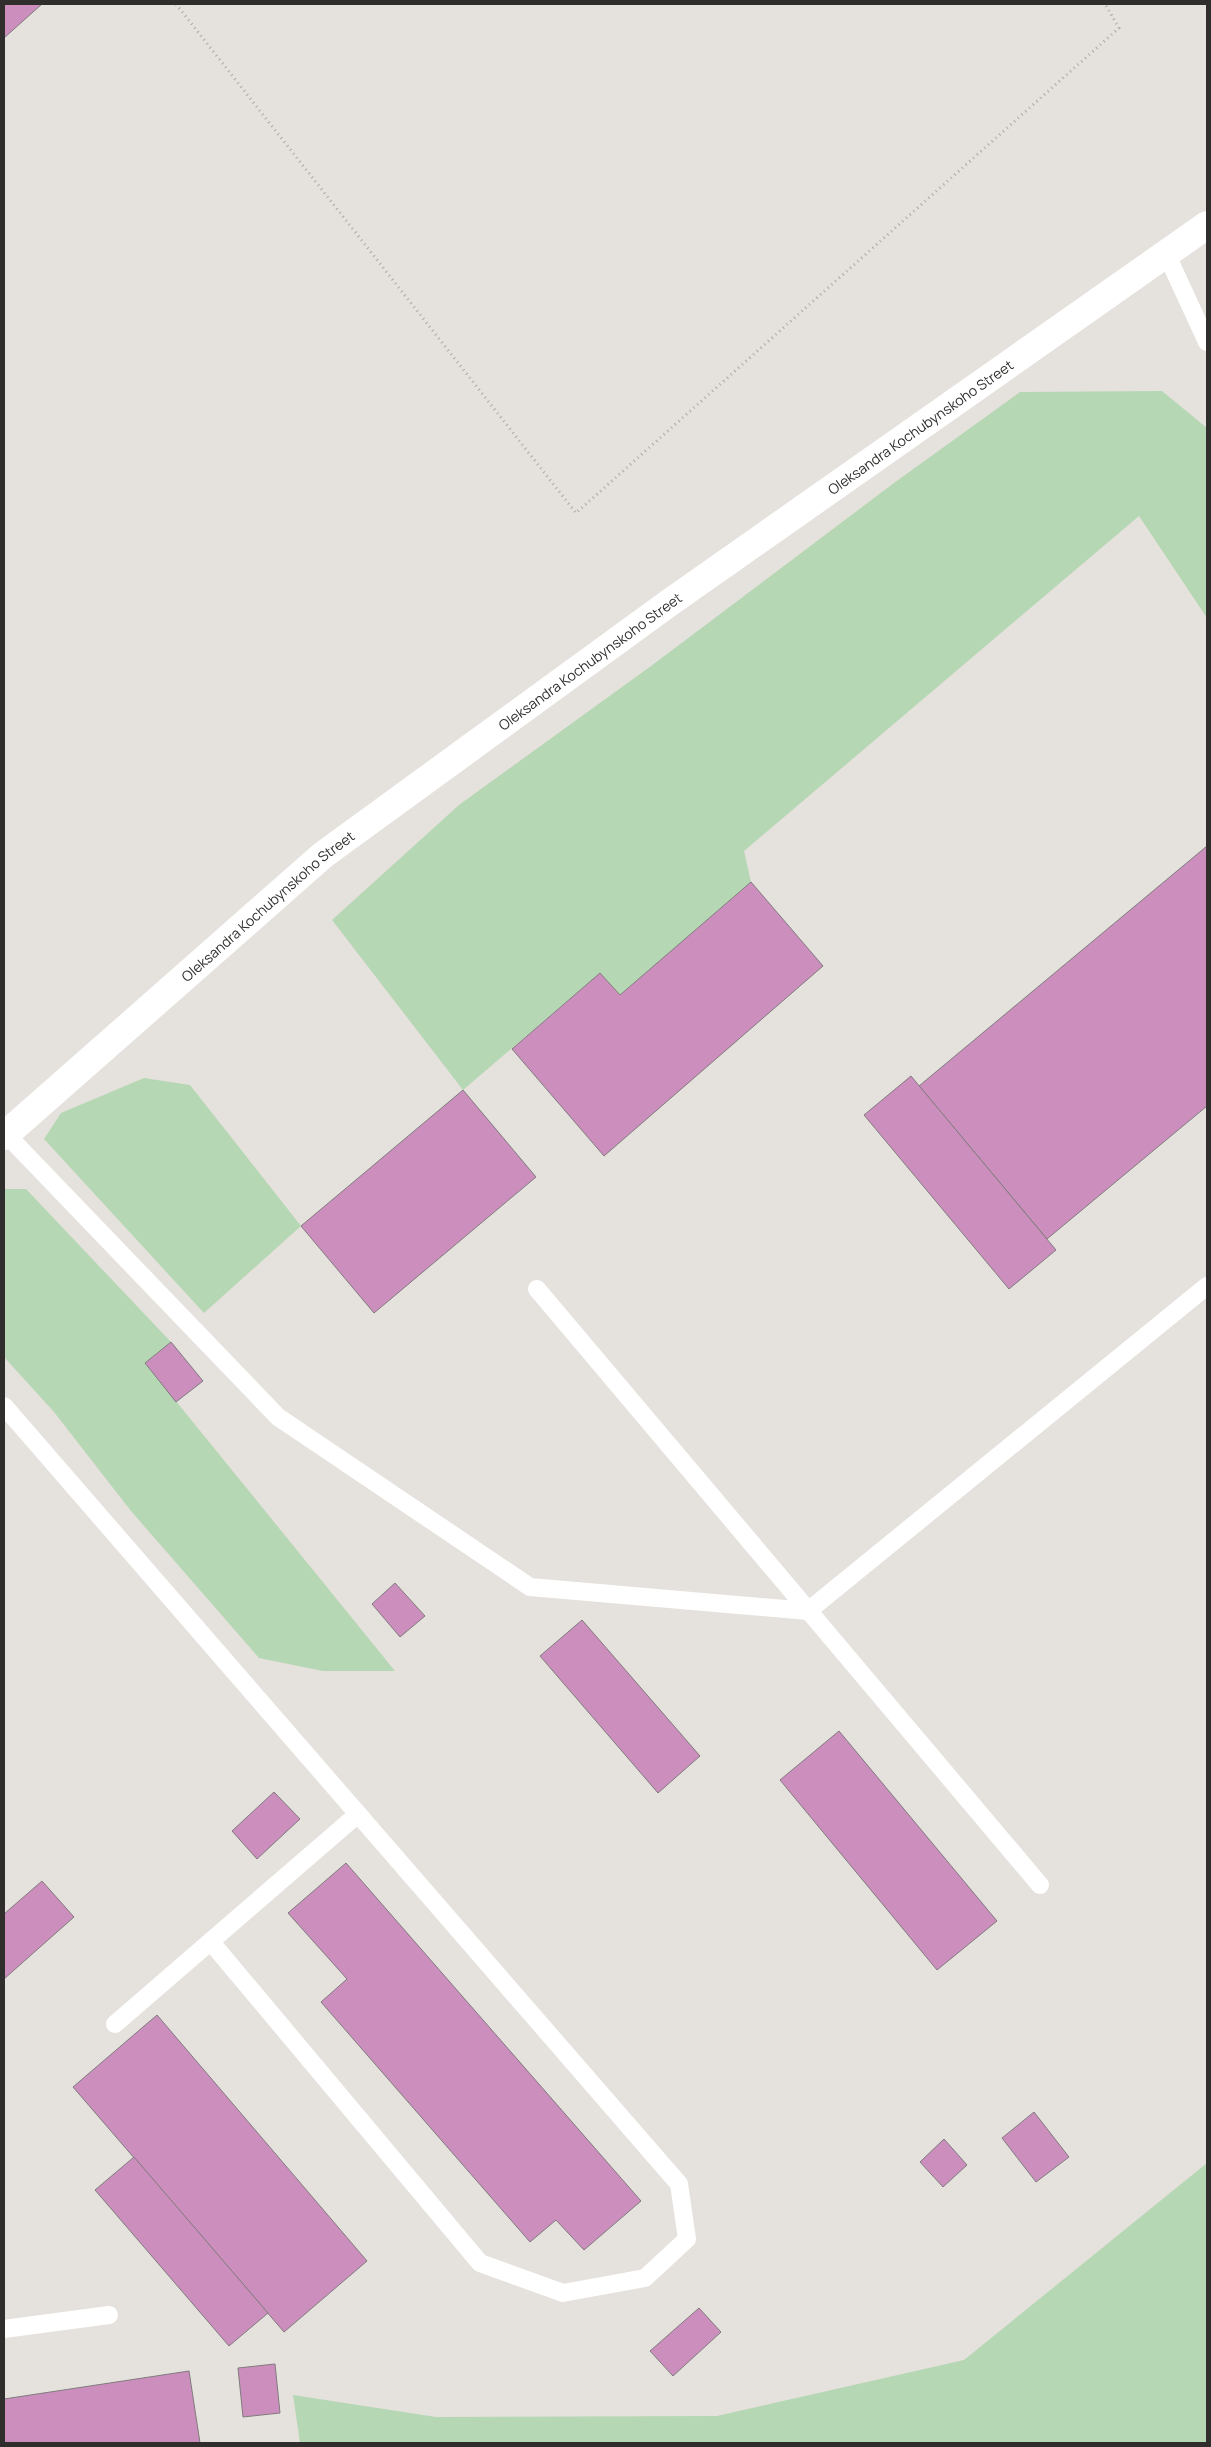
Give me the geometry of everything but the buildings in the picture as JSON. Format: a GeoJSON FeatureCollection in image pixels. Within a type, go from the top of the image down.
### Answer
{"type":"FeatureCollection","features":[{"type":"Feature","properties":{"kind":"street","name":"Oleksandra Kochubynskoho Street"},"geometry":{"type":"LineString","coordinates":[[5,1135],[323,855],[669,603],[1207,225]]}},
{"type":"Feature","properties":{"kind":"lane"},"geometry":{"type":"LineString","coordinates":[[1166,252],[1207,342]]}},
{"type":"Feature","properties":{"kind":"lane"},"geometry":{"type":"LineString","coordinates":[[5,1135],[278,1417],[530,1587],[808,1611],[1207,1286]]}},
{"type":"Feature","properties":{"kind":"lane"},"geometry":{"type":"LineString","coordinates":[[537,1289],[1040,1885]]}},
{"type":"Feature","properties":{"kind":"lane"},"geometry":{"type":"LineString","coordinates":[[4,1406],[679,2184],[687,2239],[645,2278],[563,2293],[480,2263],[211,1942]]}},
{"type":"Feature","properties":{"kind":"lane"},"geometry":{"type":"LineString","coordinates":[[115,2024],[358,1814]]}},
{"type":"Feature","properties":{"kind":"lane"},"geometry":{"type":"LineString","coordinates":[[4,2330],[109,2315]]}},
{"type":"Feature","properties":{"kind":"path"},"geometry":{"type":"LineString","coordinates":[[176,4],[576,513],[1119,28],[1105,4]]}},
{"type":"Feature","properties":{"kind":"green space"},"geometry":{"type":"Polygon","coordinates":[[[1162,391],[1207,428],[1207,618],[1139,516],[744,851],[751,882],[620,995],[600,973],[463,1090],[332,920],[459,805],[651,666],[894,483],[1020,392],[1162,391]]]}},
{"type":"Feature","properties":{"kind":"green space"},"geometry":{"type":"Polygon","coordinates":[[[144,1078],[190,1085],[301,1226],[204,1313],[44,1139],[61,1113],[144,1078]]]}},
{"type":"Feature","properties":{"kind":"green space"},"geometry":{"type":"Polygon","coordinates":[[[4,1189],[26,1189],[171,1342],[145,1363],[395,1671],[323,1671],[259,1658],[131,1511],[54,1412],[4,1357],[4,1189]]]}},
{"type":"Feature","properties":{"kind":"green space"},"geometry":{"type":"Polygon","coordinates":[[[1207,2163],[1207,2443],[300,2443],[293,2395],[436,2417],[717,2416],[964,2360],[1207,2163]]]}}]}
